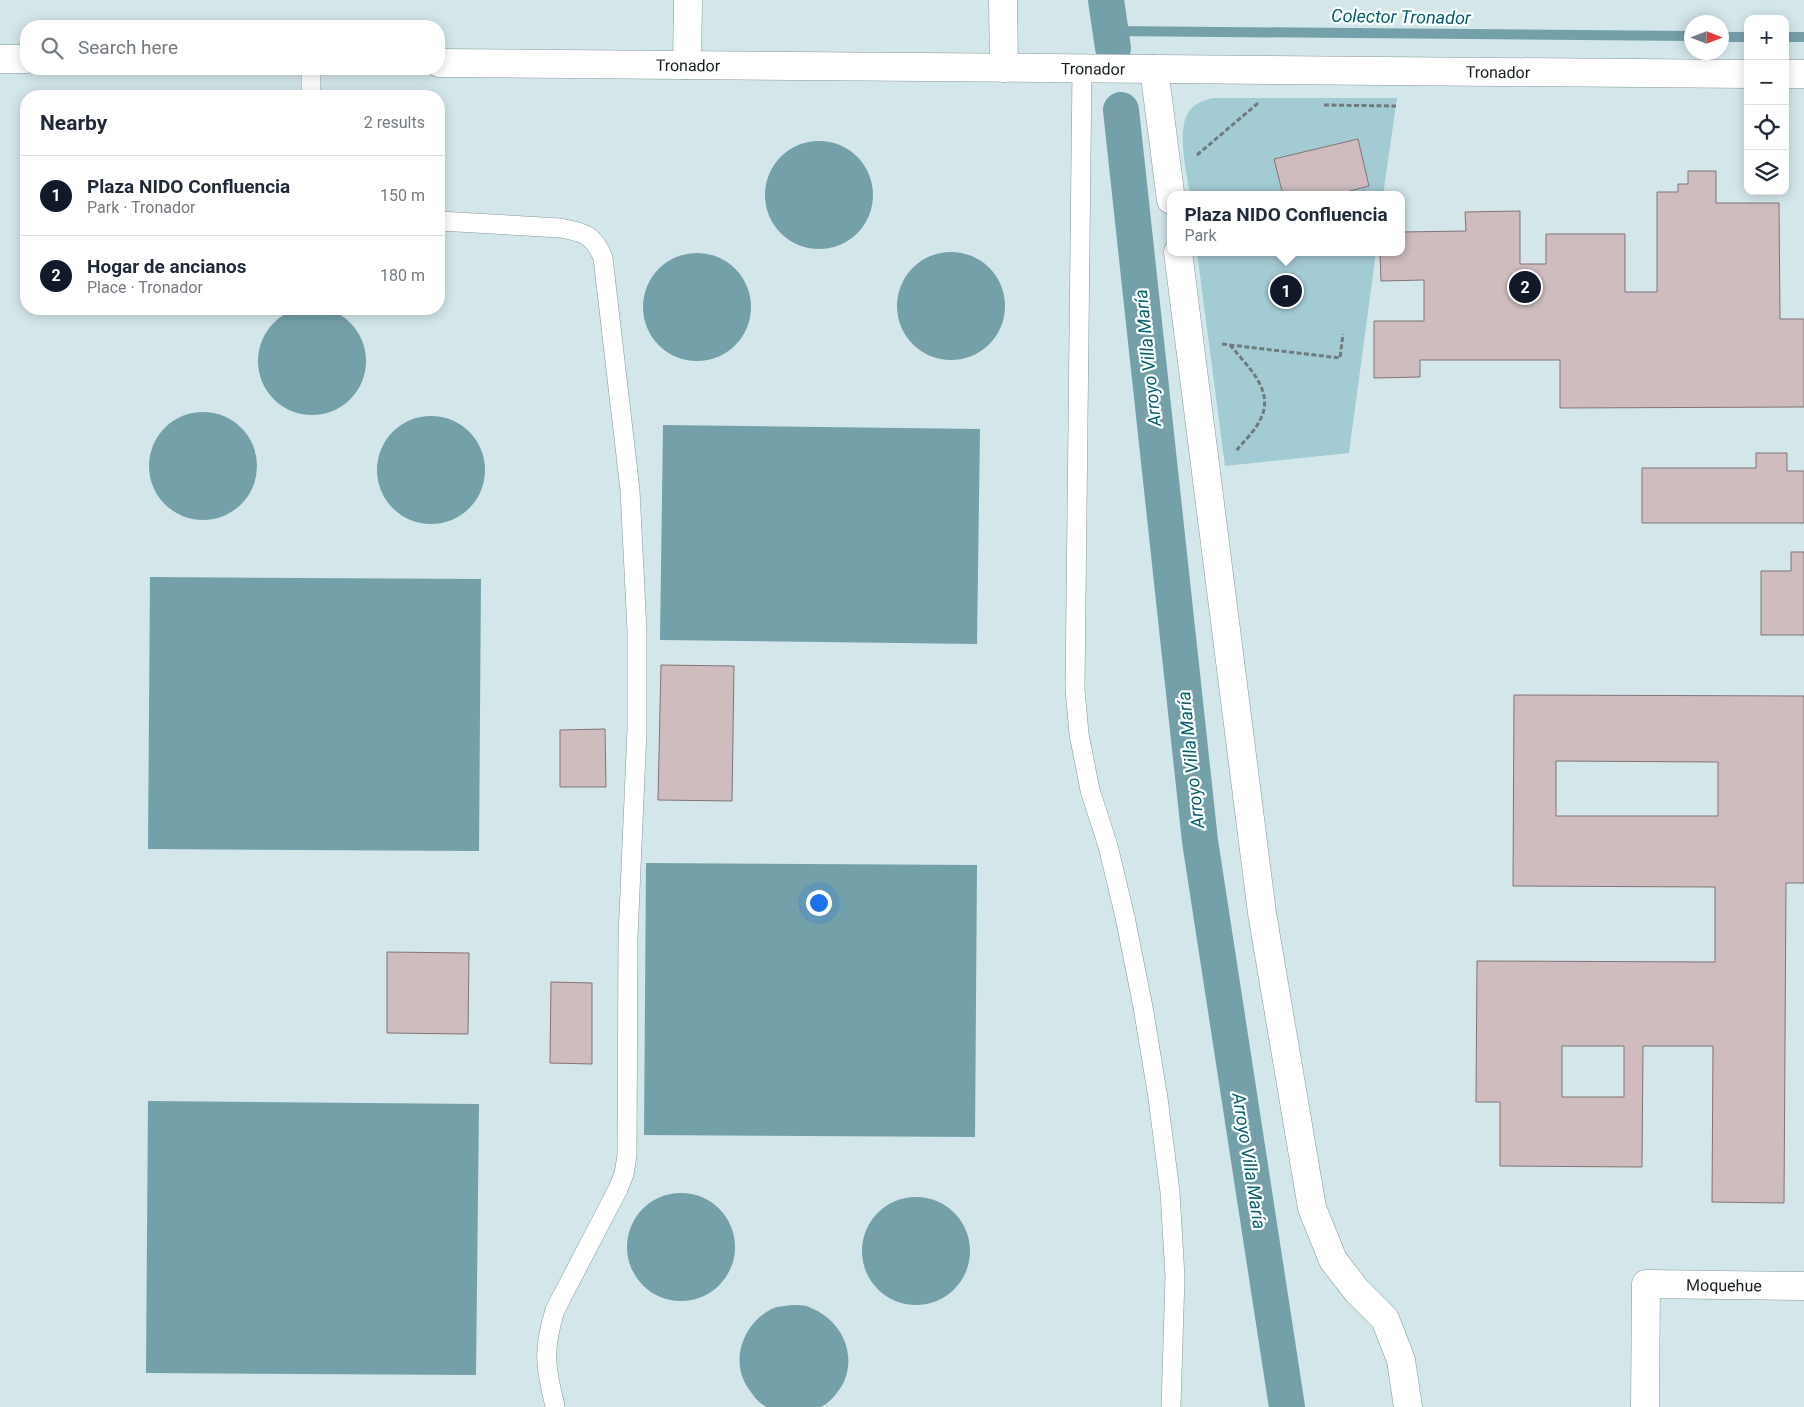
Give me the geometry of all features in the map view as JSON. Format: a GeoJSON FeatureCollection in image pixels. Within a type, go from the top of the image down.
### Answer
{"type":"FeatureCollection","features":[{"type":"Feature","properties":{"kind":"street"},"geometry":{"type":"LineString","coordinates":[[687,65],[688,0]]}},
{"type":"Feature","properties":{"kind":"street"},"geometry":{"type":"LineString","coordinates":[[1003,0],[1004,68]]}},
{"type":"Feature","properties":{"kind":"street"},"geometry":{"type":"LineString","coordinates":[[0,59],[20,59]]}},
{"type":"Feature","properties":{"kind":"street","name":"Tronador"},"geometry":{"type":"LineString","coordinates":[[445,63],[1744,74]]}},
{"type":"Feature","properties":{"kind":"street"},"geometry":{"type":"LineString","coordinates":[[1154,69],[1170,191]]}},
{"type":"Feature","properties":{"kind":"street"},"geometry":{"type":"LineString","coordinates":[[1789,74],[1804,74]]}},
{"type":"Feature","properties":{"kind":"street"},"geometry":{"type":"LineString","coordinates":[[1179,256],[1262,913],[1312,1208],[1333,1260],[1357,1291],[1385,1319],[1401,1360],[1408,1407]]}},
{"type":"Feature","properties":{"kind":"street","name":"Moquehue"},"geometry":{"type":"LineString","coordinates":[[1645,1407],[1646,1284],[1804,1286]]}},
{"type":"Feature","properties":{"kind":"lane"},"geometry":{"type":"LineString","coordinates":[[1082,68],[1075,690],[1080,734],[1090,790],[1108,846],[1125,917],[1143,1007],[1158,1098],[1170,1192],[1175,1277],[1171,1407]]}},
{"type":"Feature","properties":{"kind":"lane"},"geometry":{"type":"LineString","coordinates":[[310,90],[311,75]]}},
{"type":"Feature","properties":{"kind":"lane"},"geometry":{"type":"LineString","coordinates":[[445,221],[575,230],[588,235],[597,244],[602,258],[630,490],[635,584],[637,680],[628,937],[627,1156],[624,1174],[618,1188],[555,1310],[546,1352],[547,1373],[555,1406]]}},
{"type":"Feature","properties":{"kind":"path"},"geometry":{"type":"LineString","coordinates":[[1194,158],[1257,104],[1267,104]]}},
{"type":"Feature","properties":{"kind":"path"},"geometry":{"type":"LineString","coordinates":[[1317,105],[1396,106]]}},
{"type":"Feature","properties":{"kind":"path"},"geometry":{"type":"LineString","coordinates":[[1216,343],[1340,358],[1343,334]]}},
{"type":"Feature","properties":{"kind":"path"},"geometry":{"type":"LineString","coordinates":[[1230,345],[1258,381],[1265,403],[1260,422],[1230,458]]}},
{"type":"Feature","properties":{"kind":"shaded area"},"geometry":{"type":"Polygon","coordinates":[[[1213,98],[1397,98],[1384,191],[1189,191],[1183,149],[1184,126],[1192,108],[1204,100],[1213,98]]]}},
{"type":"Feature","properties":{"kind":"shaded area"},"geometry":{"type":"Polygon","coordinates":[[[819,141],[840,145],[858,156],[869,174],[873,195],[869,216],[858,234],[840,245],[819,249],[798,245],[780,234],[769,216],[765,195],[769,174],[780,156],[798,145],[819,141]]]}},
{"type":"Feature","properties":{"kind":"shaded area"},"geometry":{"type":"Polygon","coordinates":[[[951,252],[972,256],[989,268],[1001,285],[1005,306],[1001,327],[989,344],[972,356],[951,360],[930,356],[913,344],[901,327],[897,306],[901,285],[913,268],[930,256],[951,252]]]}},
{"type":"Feature","properties":{"kind":"shaded area"},"geometry":{"type":"Polygon","coordinates":[[[697,253],[718,257],[735,269],[747,286],[751,307],[747,328],[735,345],[718,357],[697,361],[676,357],[659,345],[647,328],[643,307],[647,286],[659,269],[676,257],[697,253]]]}},
{"type":"Feature","properties":{"kind":"shaded area"},"geometry":{"type":"Polygon","coordinates":[[[1198,256],[1375,256],[1349,453],[1225,466],[1198,256]]]}},
{"type":"Feature","properties":{"kind":"shaded area"},"geometry":{"type":"Polygon","coordinates":[[[284,315],[340,315],[357,331],[365,350],[365,372],[357,391],[342,406],[323,414],[301,414],[282,406],[267,391],[259,372],[259,350],[262,340],[267,331],[284,315]]]}},
{"type":"Feature","properties":{"kind":"shaded area"},"geometry":{"type":"Polygon","coordinates":[[[203,412],[224,416],[242,427],[253,445],[257,466],[253,487],[242,505],[224,516],[203,520],[182,516],[164,505],[153,487],[149,466],[153,445],[164,427],[182,416],[203,412]]]}},
{"type":"Feature","properties":{"kind":"shaded area"},"geometry":{"type":"Polygon","coordinates":[[[431,416],[452,420],[470,431],[481,449],[485,470],[481,491],[470,509],[452,520],[431,524],[410,520],[392,509],[381,491],[377,470],[381,449],[392,431],[410,420],[431,416]]]}},
{"type":"Feature","properties":{"kind":"shaded area"},"geometry":{"type":"Polygon","coordinates":[[[663,425],[980,429],[977,644],[660,640],[663,425]]]}},
{"type":"Feature","properties":{"kind":"shaded area"},"geometry":{"type":"Polygon","coordinates":[[[150,577],[481,579],[479,851],[148,849],[150,577]]]}},
{"type":"Feature","properties":{"kind":"shaded area"},"geometry":{"type":"Polygon","coordinates":[[[646,863],[977,865],[975,1137],[644,1135],[646,863]]]}},
{"type":"Feature","properties":{"kind":"shaded area"},"geometry":{"type":"Polygon","coordinates":[[[148,1101],[479,1104],[476,1375],[146,1373],[148,1101]]]}},
{"type":"Feature","properties":{"kind":"shaded area"},"geometry":{"type":"Polygon","coordinates":[[[681,1193],[702,1197],[719,1209],[731,1226],[735,1247],[731,1268],[719,1285],[702,1297],[681,1301],[660,1297],[643,1285],[631,1268],[627,1247],[631,1226],[643,1209],[660,1197],[681,1193]]]}},
{"type":"Feature","properties":{"kind":"shaded area"},"geometry":{"type":"Polygon","coordinates":[[[916,1197],[937,1201],[955,1212],[966,1230],[970,1251],[966,1272],[955,1290],[937,1301],[916,1305],[895,1301],[877,1290],[866,1272],[862,1251],[866,1230],[877,1212],[895,1201],[916,1197]]]}},
{"type":"Feature","properties":{"kind":"shaded area"},"geometry":{"type":"Polygon","coordinates":[[[793,1305],[809,1307],[821,1313],[830,1320],[843,1337],[848,1357],[845,1379],[831,1400],[824,1406],[767,1407],[754,1396],[742,1377],[740,1354],[743,1342],[755,1322],[763,1314],[776,1307],[793,1305]]]}},
{"type":"Feature","properties":{"kind":"building"},"geometry":{"type":"Polygon","coordinates":[[[1358,139],[1369,186],[1350,191],[1282,191],[1274,159],[1358,139]]]}},
{"type":"Feature","properties":{"kind":"building"},"geometry":{"type":"Polygon","coordinates":[[[1688,171],[1716,171],[1716,203],[1779,203],[1780,319],[1804,319],[1804,407],[1560,408],[1560,360],[1420,360],[1420,377],[1374,378],[1374,321],[1424,321],[1424,280],[1381,281],[1380,256],[1405,256],[1405,232],[1466,231],[1465,212],[1520,211],[1520,264],[1546,264],[1546,234],[1625,234],[1625,292],[1657,292],[1657,192],[1678,192],[1678,184],[1688,184],[1688,171]]]}},
{"type":"Feature","properties":{"kind":"building"},"geometry":{"type":"Polygon","coordinates":[[[1756,453],[1787,453],[1787,471],[1804,471],[1804,523],[1642,523],[1642,468],[1756,468],[1756,453]]]}},
{"type":"Feature","properties":{"kind":"building"},"geometry":{"type":"Polygon","coordinates":[[[1791,552],[1804,552],[1804,635],[1761,635],[1761,571],[1791,571],[1791,552]]]}},
{"type":"Feature","properties":{"kind":"building"},"geometry":{"type":"Polygon","coordinates":[[[661,665],[734,666],[732,801],[658,800],[661,665]]]}},
{"type":"Feature","properties":{"kind":"building"},"geometry":{"type":"Polygon","coordinates":[[[1514,695],[1804,696],[1804,883],[1786,883],[1784,1203],[1712,1202],[1713,1046],[1643,1046],[1642,1167],[1500,1166],[1500,1102],[1476,1102],[1477,961],[1715,962],[1715,887],[1513,886],[1514,695]],[[1556,761],[1556,816],[1718,816],[1718,762],[1556,761]],[[1562,1046],[1562,1097],[1624,1097],[1624,1046],[1562,1046]]]}},
{"type":"Feature","properties":{"kind":"building"},"geometry":{"type":"Polygon","coordinates":[[[605,729],[606,787],[560,787],[560,730],[605,729]]]}},
{"type":"Feature","properties":{"kind":"building"},"geometry":{"type":"Polygon","coordinates":[[[387,952],[469,953],[468,1034],[387,1033],[387,952]]]}},
{"type":"Feature","properties":{"kind":"building"},"geometry":{"type":"Polygon","coordinates":[[[551,982],[592,983],[592,1064],[550,1063],[551,982]]]}},
{"type":"Feature","properties":{"kind":"waterway","name":"Arroyo Villa María"},"geometry":{"type":"LineString","coordinates":[[1106,0],[1113,48]]}},
{"type":"Feature","properties":{"kind":"waterway","name":"Colector Tronador"},"geometry":{"type":"LineString","coordinates":[[1111,31],[1684,36]]}},
{"type":"Feature","properties":{"kind":"waterway","name":"Colector Tronador"},"geometry":{"type":"LineString","coordinates":[[1729,37],[1744,37]]}},
{"type":"Feature","properties":{"kind":"waterway","name":"Colector Tronador"},"geometry":{"type":"LineString","coordinates":[[1789,37],[1804,37]]}},
{"type":"Feature","properties":{"kind":"waterway","name":"Arroyo Villa María"},"geometry":{"type":"LineString","coordinates":[[1121,110],[1200,841],[1287,1407]]}},
{"type":"Feature","properties":{"kind":"place","name":"Hogar de ancianos"},"geometry":{"type":"Point","coordinates":[1525,287]}},
{"type":"Feature","properties":{"kind":"place","name":"Plaza NIDO Confluencia"},"geometry":{"type":"Point","coordinates":[1286,291]}}]}
